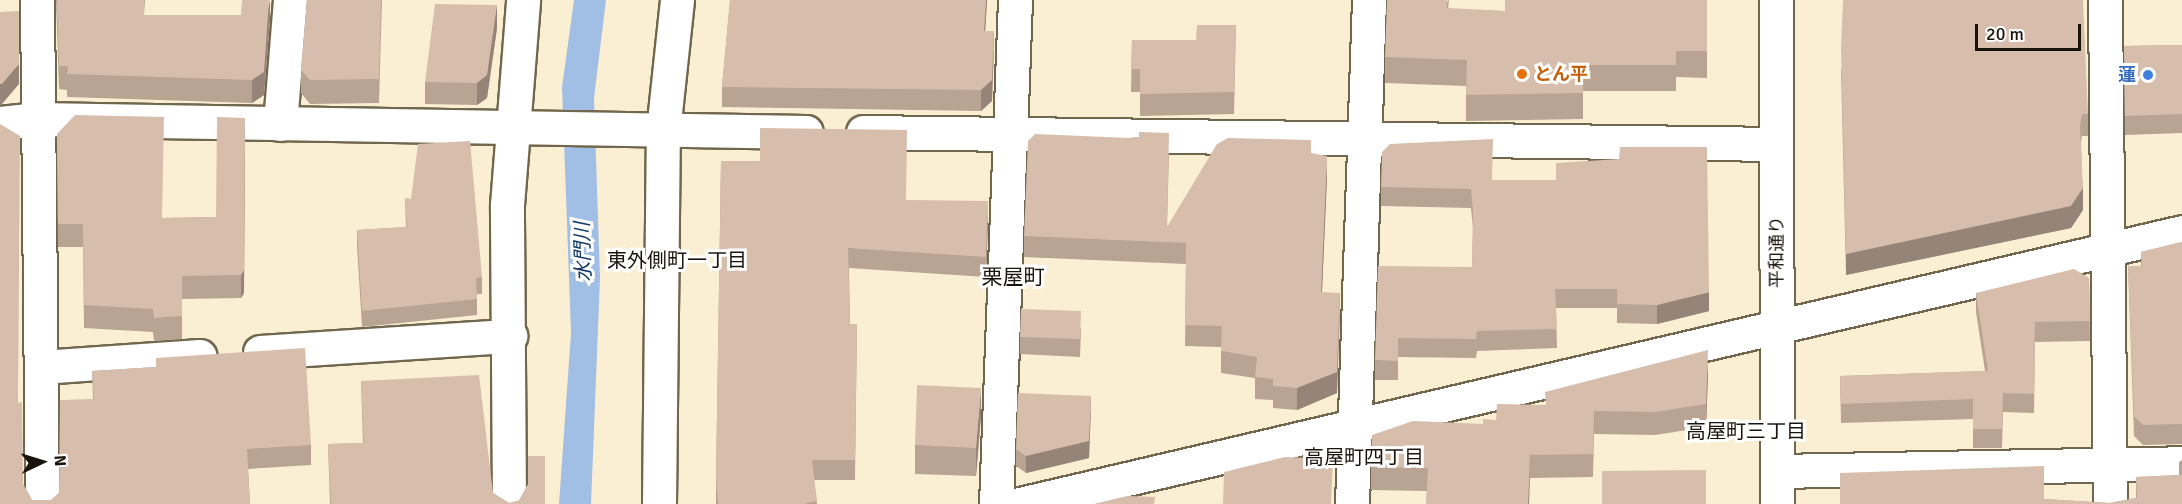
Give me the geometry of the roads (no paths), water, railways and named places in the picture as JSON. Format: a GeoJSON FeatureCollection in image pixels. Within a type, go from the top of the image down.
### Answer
{"type":"FeatureCollection","features":[{"type":"Feature","properties":{"kind":"street"},"geometry":{"type":"LineString","coordinates":[[36,0],[42,504]]}},
{"type":"Feature","properties":{"kind":"street"},"geometry":{"type":"LineString","coordinates":[[280,124],[290,0]]}},
{"type":"Feature","properties":{"kind":"street"},"geometry":{"type":"LineString","coordinates":[[509,504],[510,336],[507,205],[523,0]]}},
{"type":"Feature","properties":{"kind":"street"},"geometry":{"type":"LineString","coordinates":[[659,504],[663,131],[677,0]]}},
{"type":"Feature","properties":{"kind":"street"},"geometry":{"type":"LineString","coordinates":[[996,504],[1015,0]]}},
{"type":"Feature","properties":{"kind":"street"},"geometry":{"type":"LineString","coordinates":[[1352,504],[1367,136],[1369,0]]}},
{"type":"Feature","properties":{"kind":"street","name":"平和通り"},"geometry":{"type":"LineString","coordinates":[[1776,0],[1777,504]]}},
{"type":"Feature","properties":{"kind":"street"},"geometry":{"type":"LineString","coordinates":[[2105,0],[2110,504]]}},
{"type":"Feature","properties":{"kind":"street"},"geometry":{"type":"LineString","coordinates":[[0,123],[38,119],[513,129],[1367,136],[1776,144]]}},
{"type":"Feature","properties":{"kind":"street"},"geometry":{"type":"LineString","coordinates":[[1020,504],[2182,232]]}},
{"type":"Feature","properties":{"kind":"street"},"geometry":{"type":"LineString","coordinates":[[41,367],[510,336]]}},
{"type":"Feature","properties":{"kind":"street"},"geometry":{"type":"LineString","coordinates":[[1777,471],[2182,463]]}},
{"type":"Feature","properties":{"kind":"water","name":"水門川"},"geometry":{"type":"Polygon","coordinates":[[[574,0],[606,0],[594,98],[600,278],[591,504],[559,504],[571,333],[562,87],[574,0]]]}},
{"type":"Feature","properties":{"kind":"place","name":"とん平"},"geometry":{"type":"Point","coordinates":[1522,74]}},
{"type":"Feature","properties":{"kind":"place","name":"蓮"},"geometry":{"type":"Point","coordinates":[2148,75]}},
{"type":"Feature","properties":{"kind":"district","name":"東外側町一丁目"},"geometry":{"type":"Point","coordinates":[677,260]}},
{"type":"Feature","properties":{"kind":"district","name":"栗屋町"},"geometry":{"type":"Point","coordinates":[1013,277]}},
{"type":"Feature","properties":{"kind":"district","name":"高屋町三丁目"},"geometry":{"type":"Point","coordinates":[1746,431]}},
{"type":"Feature","properties":{"kind":"district","name":"高屋町四丁目"},"geometry":{"type":"Point","coordinates":[1364,457]}}]}
